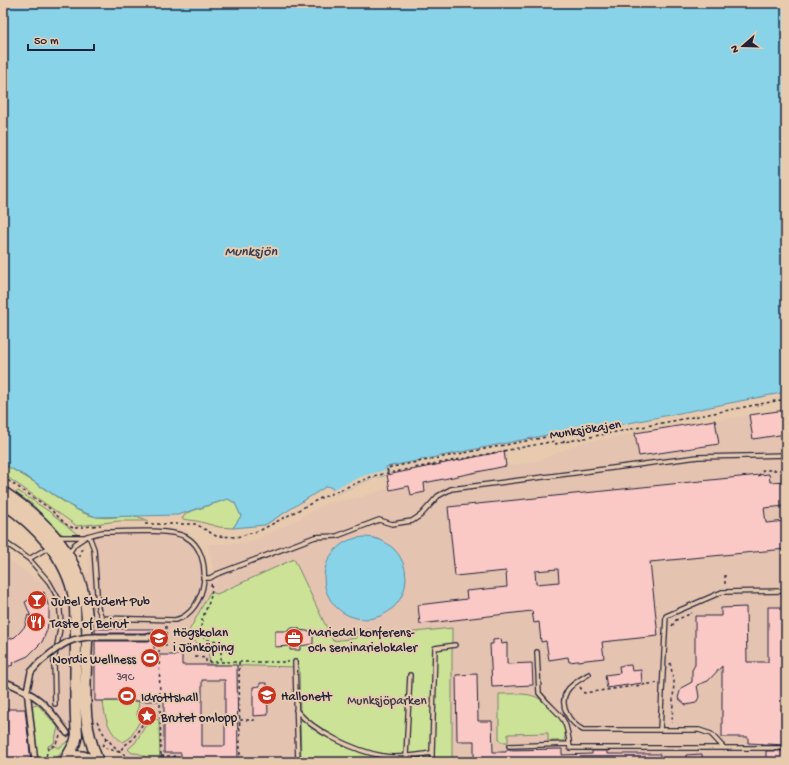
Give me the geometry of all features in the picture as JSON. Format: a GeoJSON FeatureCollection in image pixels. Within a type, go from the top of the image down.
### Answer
{"type":"FeatureCollection","features":[{"type":"Feature","properties":{"kind":"main road"},"geometry":{"type":"LineString","coordinates":[[3,492],[36,515],[56,537],[68,556],[79,579],[85,598],[87,633],[85,713],[88,731],[98,762]]}},
{"type":"Feature","properties":{"kind":"main road"},"geometry":{"type":"LineString","coordinates":[[3,503],[32,525],[50,546],[67,576],[74,605],[77,735],[75,742],[64,761]]}},
{"type":"Feature","properties":{"kind":"main road"},"geometry":{"type":"LineString","coordinates":[[64,761],[80,756],[94,762]]}},
{"type":"Feature","properties":{"kind":"street"},"geometry":{"type":"LineString","coordinates":[[34,762],[27,690],[31,672],[40,662],[59,645],[69,640],[95,637],[158,638]]}},
{"type":"Feature","properties":{"kind":"street"},"geometry":{"type":"LineString","coordinates":[[3,681],[27,690],[47,707],[65,731]]}},
{"type":"Feature","properties":{"kind":"lane"},"geometry":{"type":"LineString","coordinates":[[203,578],[208,578],[315,537],[337,536],[379,520],[392,524],[412,521],[421,515],[438,496],[451,489],[698,457],[786,455]]}},
{"type":"Feature","properties":{"kind":"lane"},"geometry":{"type":"LineString","coordinates":[[56,537],[88,536],[103,532],[143,532],[170,533],[185,537],[196,544],[202,557],[203,578],[201,595],[190,611],[182,619],[104,619],[100,615],[98,608],[94,549],[88,536]]}},
{"type":"Feature","properties":{"kind":"lane"},"geometry":{"type":"LineString","coordinates":[[68,556],[75,544],[88,536]]}},
{"type":"Feature","properties":{"kind":"lane"},"geometry":{"type":"LineString","coordinates":[[3,541],[29,559],[40,570],[59,600],[61,623],[54,662],[55,704]]}},
{"type":"Feature","properties":{"kind":"lane"},"geometry":{"type":"LineString","coordinates":[[29,559],[50,546]]}},
{"type":"Feature","properties":{"kind":"lane"},"geometry":{"type":"LineString","coordinates":[[660,730],[666,616],[722,592],[786,591]]}},
{"type":"Feature","properties":{"kind":"lane"},"geometry":{"type":"LineString","coordinates":[[432,762],[435,648],[455,645]]}},
{"type":"Feature","properties":{"kind":"lane"},"geometry":{"type":"LineString","coordinates":[[537,652],[539,693],[565,720],[570,748],[786,748]]}},
{"type":"Feature","properties":{"kind":"lane"},"geometry":{"type":"LineString","coordinates":[[295,662],[298,762]]}},
{"type":"Feature","properties":{"kind":"lane"},"geometry":{"type":"LineString","coordinates":[[589,674],[567,690],[564,699],[566,713],[573,724],[583,730],[699,730],[711,734],[724,748]]}},
{"type":"Feature","properties":{"kind":"lane"},"geometry":{"type":"LineString","coordinates":[[406,756],[410,675]]}},
{"type":"Feature","properties":{"kind":"lane"},"geometry":{"type":"LineString","coordinates":[[296,710],[308,723],[326,734],[352,746],[383,756],[406,756],[432,753]]}},
{"type":"Feature","properties":{"kind":"lane"},"geometry":{"type":"LineString","coordinates":[[509,746],[569,744]]}},
{"type":"Feature","properties":{"kind":"path","name":"Munksjökajen"},"geometry":{"type":"LineString","coordinates":[[388,473],[555,441],[556,444],[786,399]]}},
{"type":"Feature","properties":{"kind":"path"},"geometry":{"type":"LineString","coordinates":[[143,524],[196,524],[216,536],[237,538],[273,524],[321,498],[349,485],[388,473],[387,468],[572,432]]}},
{"type":"Feature","properties":{"kind":"path"},"geometry":{"type":"LineString","coordinates":[[563,434],[564,442]]}},
{"type":"Feature","properties":{"kind":"path"},"geometry":{"type":"LineString","coordinates":[[758,476],[763,470],[786,470]]}},
{"type":"Feature","properties":{"kind":"path"},"geometry":{"type":"LineString","coordinates":[[75,528],[104,525]]}},
{"type":"Feature","properties":{"kind":"path"},"geometry":{"type":"LineString","coordinates":[[208,578],[211,583],[212,596],[203,616],[202,631],[206,640],[221,641],[222,663]]}},
{"type":"Feature","properties":{"kind":"path"},"geometry":{"type":"LineString","coordinates":[[670,627],[676,620],[696,611]]}},
{"type":"Feature","properties":{"kind":"path"},"geometry":{"type":"LineString","coordinates":[[159,646],[166,646],[166,630]]}},
{"type":"Feature","properties":{"kind":"path"},"geometry":{"type":"LineString","coordinates":[[158,638],[161,762]]}},
{"type":"Feature","properties":{"kind":"path"},"geometry":{"type":"LineString","coordinates":[[194,657],[206,658],[206,662],[222,663],[295,662]]}},
{"type":"Feature","properties":{"kind":"path"},"geometry":{"type":"LineString","coordinates":[[240,662],[240,762]]}},
{"type":"Feature","properties":{"kind":"path"},"geometry":{"type":"LineString","coordinates":[[670,662],[674,681],[671,730]]}},
{"type":"Feature","properties":{"kind":"path"},"geometry":{"type":"LineString","coordinates":[[576,682],[584,693],[674,681]]}},
{"type":"Feature","properties":{"kind":"path"},"geometry":{"type":"LineString","coordinates":[[144,722],[140,716],[144,710],[150,709],[154,715]]}},
{"type":"Feature","properties":{"kind":"path"},"geometry":{"type":"LineString","coordinates":[[154,715],[164,715]]}},
{"type":"Feature","properties":{"kind":"path"},"geometry":{"type":"LineString","coordinates":[[119,752],[132,740],[144,722],[152,721],[154,715]]}},
{"type":"Feature","properties":{"kind":"path"},"geometry":{"type":"LineString","coordinates":[[96,719],[106,737],[119,752]]}},
{"type":"Feature","properties":{"kind":"path"},"geometry":{"type":"LineString","coordinates":[[240,720],[257,720]]}},
{"type":"Feature","properties":{"kind":"path"},"geometry":{"type":"LineString","coordinates":[[45,762],[48,748],[55,745],[65,731]]}},
{"type":"Feature","properties":{"kind":"path"},"geometry":{"type":"LineString","coordinates":[[100,746],[105,742],[106,737]]}},
{"type":"Feature","properties":{"kind":"path"},"geometry":{"type":"LineString","coordinates":[[105,748],[119,752],[138,762]]}},
{"type":"Feature","properties":{"kind":"path"},"geometry":{"type":"LineString","coordinates":[[161,756],[174,756],[178,762]]}},
{"type":"Feature","properties":{"kind":"shaded area"},"geometry":{"type":"Polygon","coordinates":[[[786,410],[786,762],[452,762],[452,629],[333,641],[295,663],[298,762],[138,762],[119,752],[61,733],[59,744],[45,762],[3,762],[3,549],[9,553],[6,558],[39,582],[89,573],[90,543],[86,533],[100,528],[115,526],[186,529],[214,583],[219,576],[213,569],[207,544],[243,543],[256,539],[289,524],[327,503],[361,497],[504,451],[507,466],[537,461],[580,443],[715,420],[786,410]]]}},
{"type":"Feature","properties":{"kind":"green space"},"geometry":{"type":"Polygon","coordinates":[[[3,464],[83,513],[104,518],[129,516],[142,518],[149,521],[119,521],[77,526],[3,474],[3,464]]]}},
{"type":"Feature","properties":{"kind":"green space"},"geometry":{"type":"Polygon","coordinates":[[[18,491],[50,512],[77,534],[67,536],[60,533],[32,504],[16,493],[18,491]]]}},
{"type":"Feature","properties":{"kind":"green space"},"geometry":{"type":"Polygon","coordinates":[[[228,499],[235,503],[241,516],[233,528],[219,527],[197,521],[182,519],[186,513],[228,499]]]}},
{"type":"Feature","properties":{"kind":"green space","name":"Munksjöparken"},"geometry":{"type":"Polygon","coordinates":[[[294,559],[333,641],[356,638],[356,630],[381,630],[396,634],[452,628],[452,762],[301,762],[299,667],[210,665],[208,650],[207,652],[202,650],[200,644],[193,639],[189,631],[210,592],[217,594],[294,559]]]}},
{"type":"Feature","properties":{"kind":"green space"},"geometry":{"type":"Polygon","coordinates":[[[499,694],[526,694],[537,697],[550,706],[561,719],[564,726],[564,741],[548,741],[548,733],[508,734],[508,742],[501,742],[499,739],[499,694]]]}},
{"type":"Feature","properties":{"kind":"green space"},"geometry":{"type":"Polygon","coordinates":[[[103,701],[139,701],[137,715],[140,721],[130,738],[123,742],[114,735],[106,718],[103,701]]]}},
{"type":"Feature","properties":{"kind":"green space"},"geometry":{"type":"Polygon","coordinates":[[[38,705],[58,727],[54,743],[48,746],[50,749],[55,746],[58,748],[70,740],[65,749],[52,762],[38,762],[31,706],[38,705]]]}},
{"type":"Feature","properties":{"kind":"green space"},"geometry":{"type":"Polygon","coordinates":[[[155,719],[159,720],[160,762],[156,762],[140,754],[132,753],[128,749],[135,743],[146,725],[151,724],[155,719]]]}},
{"type":"Feature","properties":{"kind":"water","name":"Munksjön"},"geometry":{"type":"Polygon","coordinates":[[[3,3],[786,3],[786,392],[573,434],[572,430],[386,467],[387,475],[370,479],[336,494],[332,488],[327,486],[265,525],[233,528],[241,516],[235,503],[228,499],[178,515],[96,517],[76,509],[27,477],[3,464],[3,3]]]}},
{"type":"Feature","properties":{"kind":"water"},"geometry":{"type":"Polygon","coordinates":[[[365,537],[381,540],[394,549],[403,562],[406,578],[403,594],[394,607],[381,616],[365,619],[349,616],[336,607],[327,594],[324,578],[327,562],[336,549],[349,540],[365,537]]]}},
{"type":"Feature","properties":{"kind":"pier"},"geometry":{"type":"Polygon","coordinates":[[[386,470],[387,475],[370,479],[335,495],[331,490],[363,476],[386,470]]]}},
{"type":"Feature","properties":{"kind":"building"},"geometry":{"type":"Polygon","coordinates":[[[786,410],[786,434],[753,439],[749,415],[786,410]]]}},
{"type":"Feature","properties":{"kind":"building"},"geometry":{"type":"Polygon","coordinates":[[[715,420],[719,444],[639,456],[635,433],[715,420]]]}},
{"type":"Feature","properties":{"kind":"building"},"geometry":{"type":"Polygon","coordinates":[[[504,451],[506,466],[424,483],[425,492],[411,495],[409,486],[390,490],[387,475],[504,451]]]}},
{"type":"Feature","properties":{"kind":"building"},"geometry":{"type":"Polygon","coordinates":[[[769,474],[770,482],[786,481],[786,506],[764,508],[766,523],[786,521],[786,549],[650,562],[658,636],[602,642],[604,658],[569,662],[568,657],[549,660],[546,641],[541,642],[539,622],[534,623],[532,611],[420,624],[418,605],[467,599],[466,591],[507,587],[506,571],[455,576],[448,507],[769,474]],[[558,569],[535,571],[536,584],[559,582],[558,569]]]}},
{"type":"Feature","properties":{"kind":"building"},"geometry":{"type":"Polygon","coordinates":[[[44,592],[49,608],[49,617],[47,630],[42,642],[28,656],[12,663],[13,665],[3,668],[3,641],[15,637],[25,626],[28,615],[31,617],[25,602],[44,592]]]}},
{"type":"Feature","properties":{"kind":"building"},"geometry":{"type":"Polygon","coordinates":[[[746,607],[747,662],[768,662],[768,607],[786,607],[786,745],[748,743],[748,737],[722,737],[722,666],[708,681],[697,685],[699,697],[696,703],[686,705],[678,698],[681,688],[692,682],[692,670],[695,665],[695,616],[721,616],[721,608],[746,607]]]}},
{"type":"Feature","properties":{"kind":"building","name":"Mariedal konferens- och seminarielokaler"},"geometry":{"type":"Polygon","coordinates":[[[289,628],[299,628],[299,630],[313,632],[313,644],[300,646],[300,650],[290,650],[290,646],[275,647],[275,631],[289,631],[289,628]]]}},
{"type":"Feature","properties":{"kind":"building"},"geometry":{"type":"Polygon","coordinates":[[[95,629],[154,629],[154,633],[95,633],[95,629]]]}},
{"type":"Feature","properties":{"kind":"building"},"geometry":{"type":"Polygon","coordinates":[[[501,639],[502,644],[507,643],[507,664],[532,663],[533,685],[492,687],[490,644],[493,644],[493,640],[501,639]]]}},
{"type":"Feature","properties":{"kind":"building"},"geometry":{"type":"Polygon","coordinates":[[[95,641],[154,641],[154,655],[182,655],[182,665],[237,665],[238,762],[181,762],[181,753],[164,753],[164,701],[95,701],[95,641]],[[202,680],[202,746],[225,746],[225,680],[202,680]]]}},
{"type":"Feature","properties":{"kind":"building"},"geometry":{"type":"Polygon","coordinates":[[[631,665],[632,671],[641,670],[642,683],[607,688],[605,675],[620,673],[619,666],[631,665]]]}},
{"type":"Feature","properties":{"kind":"building"},"geometry":{"type":"Polygon","coordinates":[[[477,674],[478,721],[492,721],[493,752],[506,752],[506,750],[562,749],[562,755],[592,754],[592,751],[607,751],[607,754],[660,754],[660,762],[474,762],[474,741],[457,741],[456,675],[477,674]]]}},
{"type":"Feature","properties":{"kind":"building","name":"Hallonett"},"geometry":{"type":"Polygon","coordinates":[[[260,683],[267,683],[268,715],[253,716],[253,687],[260,686],[260,683]]]}},
{"type":"Feature","properties":{"kind":"building"},"geometry":{"type":"Polygon","coordinates":[[[7,709],[25,709],[31,762],[3,762],[3,732],[7,732],[7,709]]]}},
{"type":"Feature","properties":{"kind":"building"},"geometry":{"type":"Polygon","coordinates":[[[766,751],[786,751],[786,762],[766,762],[766,751]]]}},
{"type":"Feature","properties":{"kind":"building"},"geometry":{"type":"Polygon","coordinates":[[[702,754],[702,762],[686,762],[686,755],[702,754]]]}},
{"type":"Feature","properties":{"kind":"place","name":"Jubel Student Pub"},"geometry":{"type":"Point","coordinates":[37,600]}},
{"type":"Feature","properties":{"kind":"place","name":"Taste of Beirut"},"geometry":{"type":"Point","coordinates":[36,622]}},
{"type":"Feature","properties":{"kind":"place","name":"Högskolan i Jönköping"},"geometry":{"type":"Point","coordinates":[159,638]}},
{"type":"Feature","properties":{"kind":"place","name":"Mariedal konferens- och seminarielokaler"},"geometry":{"type":"Point","coordinates":[294,638]}},
{"type":"Feature","properties":{"kind":"place","name":"Nordic Wellness"},"geometry":{"type":"Point","coordinates":[150,658]}},
{"type":"Feature","properties":{"kind":"place","name":"Hallonett"},"geometry":{"type":"Point","coordinates":[267,695]}},
{"type":"Feature","properties":{"kind":"place","name":"Idrottshall"},"geometry":{"type":"Point","coordinates":[127,696]}},
{"type":"Feature","properties":{"kind":"place","name":"Brutet omlopp"},"geometry":{"type":"Point","coordinates":[147,716]}}]}
